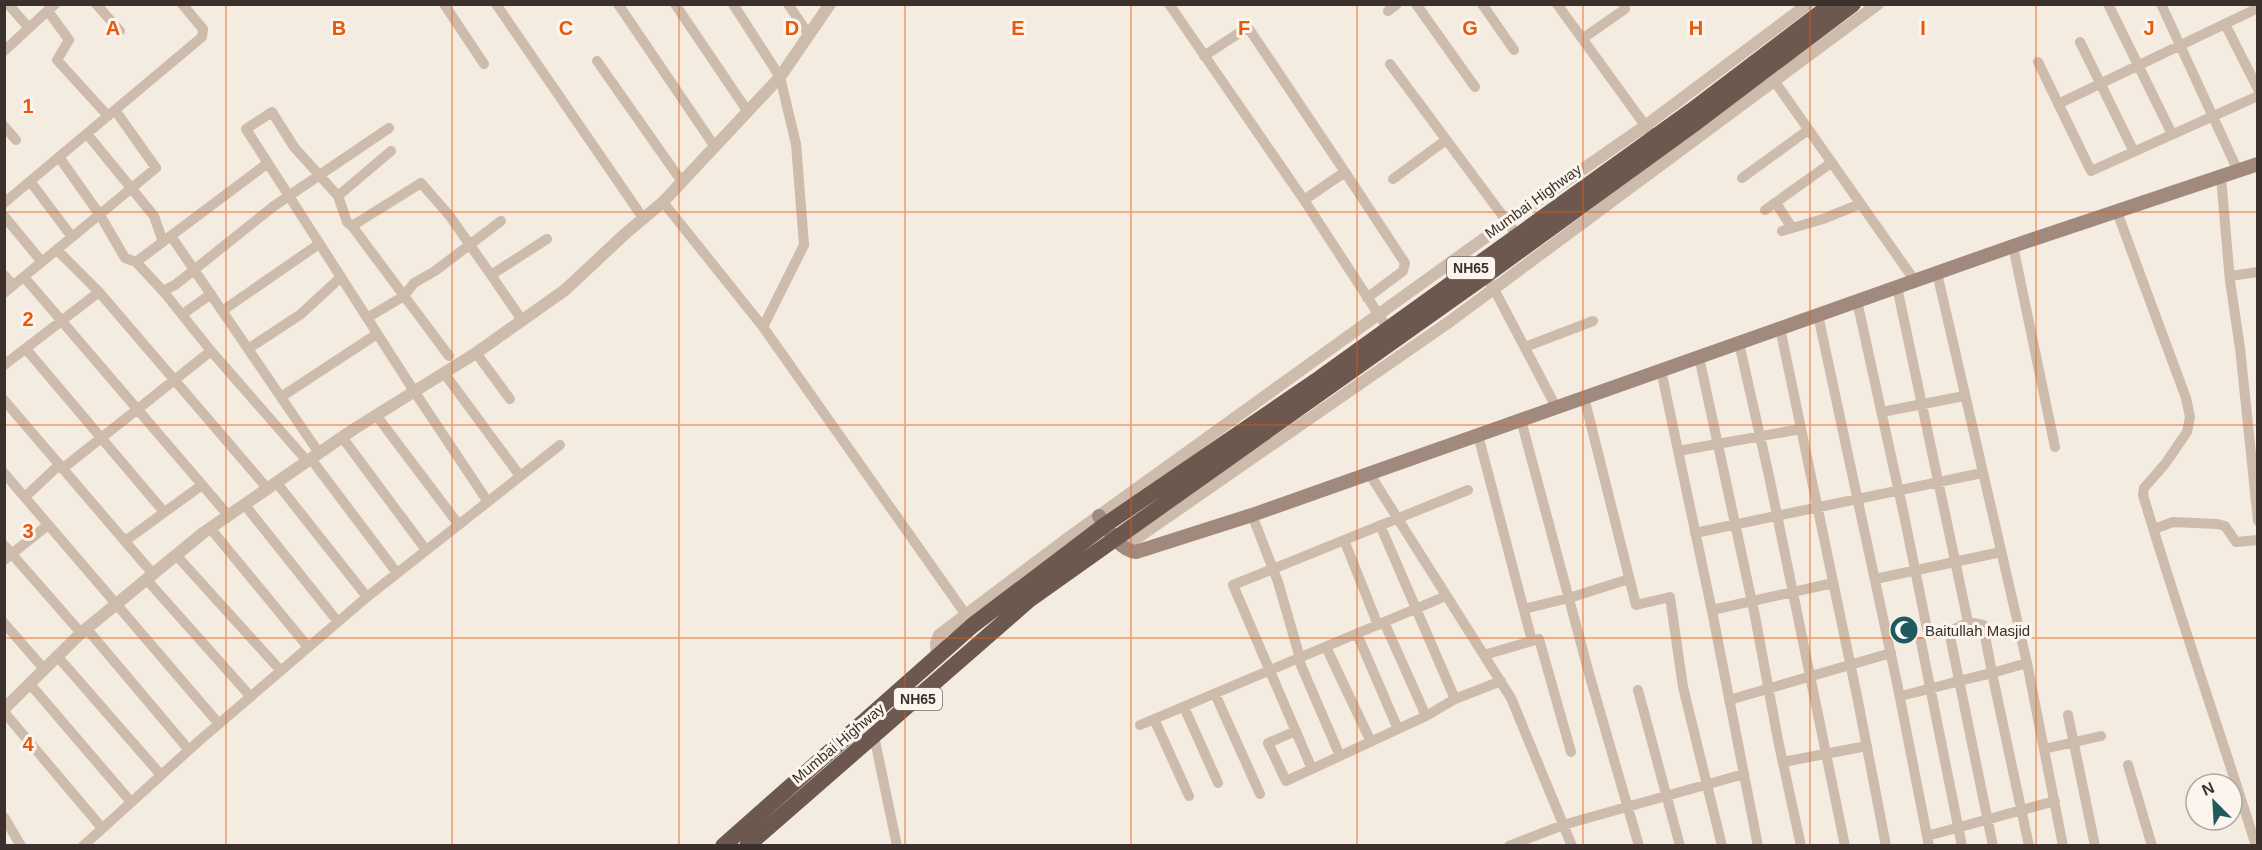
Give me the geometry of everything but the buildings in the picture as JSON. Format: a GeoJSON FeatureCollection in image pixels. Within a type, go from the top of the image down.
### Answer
{"type":"FeatureCollection","features":[{"type":"Feature","properties":{"kind":"highway","name":"NH65"},"geometry":{"type":"LineString","coordinates":[[723,846],[937,656],[969,620],[1111,531],[1141,520],[1489,282],[1853,4]]}},
{"type":"Feature","properties":{"kind":"highway","name":"Mumbai Highway"},"geometry":{"type":"LineString","coordinates":[[747,846],[1029,600],[1092,555],[1111,531],[1320,378],[1383,322],[1826,6]]}},
{"type":"Feature","properties":{"kind":"main road"},"geometry":{"type":"LineString","coordinates":[[1111,531],[1136,552],[1252,515],[2013,246],[2258,164]]}},
{"type":"Feature","properties":{"kind":"street"},"geometry":{"type":"LineString","coordinates":[[9,4],[29,28]]}},
{"type":"Feature","properties":{"kind":"street"},"geometry":{"type":"LineString","coordinates":[[96,4],[120,31]]}},
{"type":"Feature","properties":{"kind":"street"},"geometry":{"type":"LineString","coordinates":[[4,203],[202,37],[204,29],[182,4]]}},
{"type":"Feature","properties":{"kind":"street"},"geometry":{"type":"LineString","coordinates":[[444,4],[484,64]]}},
{"type":"Feature","properties":{"kind":"street"},"geometry":{"type":"LineString","coordinates":[[496,4],[643,218]]}},
{"type":"Feature","properties":{"kind":"street"},"geometry":{"type":"LineString","coordinates":[[618,4],[715,147]]}},
{"type":"Feature","properties":{"kind":"street"},"geometry":{"type":"LineString","coordinates":[[675,4],[748,111]]}},
{"type":"Feature","properties":{"kind":"street"},"geometry":{"type":"LineString","coordinates":[[733,4],[780,77],[796,144],[804,245],[763,327]]}},
{"type":"Feature","properties":{"kind":"street"},"geometry":{"type":"LineString","coordinates":[[788,4],[809,35]]}},
{"type":"Feature","properties":{"kind":"street"},"geometry":{"type":"LineString","coordinates":[[102,828],[6,705],[84,631],[210,528],[342,437],[476,352],[565,290],[663,202],[780,77],[830,4]]}},
{"type":"Feature","properties":{"kind":"street"},"geometry":{"type":"LineString","coordinates":[[1169,4],[1304,200],[1383,322]]}},
{"type":"Feature","properties":{"kind":"street"},"geometry":{"type":"LineString","coordinates":[[1416,4],[1475,87]]}},
{"type":"Feature","properties":{"kind":"street"},"geometry":{"type":"LineString","coordinates":[[1482,4],[1514,50]]}},
{"type":"Feature","properties":{"kind":"street"},"geometry":{"type":"LineString","coordinates":[[1557,4],[1650,131],[1803,6]]}},
{"type":"Feature","properties":{"kind":"street"},"geometry":{"type":"LineString","coordinates":[[1582,39],[1625,9],[1624,4]]}},
{"type":"Feature","properties":{"kind":"street"},"geometry":{"type":"LineString","coordinates":[[1111,531],[1449,322],[1489,282],[1775,82],[1878,4]]}},
{"type":"Feature","properties":{"kind":"street"},"geometry":{"type":"LineString","coordinates":[[2108,4],[2172,134]]}},
{"type":"Feature","properties":{"kind":"street"},"geometry":{"type":"LineString","coordinates":[[2161,4],[2238,171]]}},
{"type":"Feature","properties":{"kind":"street"},"geometry":{"type":"LineString","coordinates":[[4,51],[52,8],[69,40],[57,60],[112,113],[156,168],[9,289],[4,275]]}},
{"type":"Feature","properties":{"kind":"street"},"geometry":{"type":"LineString","coordinates":[[2058,104],[2258,8]]}},
{"type":"Feature","properties":{"kind":"street"},"geometry":{"type":"LineString","coordinates":[[2225,24],[2258,89]]}},
{"type":"Feature","properties":{"kind":"street"},"geometry":{"type":"LineString","coordinates":[[1204,56],[1245,29],[1249,29],[1405,263],[1403,271],[1367,298]]}},
{"type":"Feature","properties":{"kind":"street"},"geometry":{"type":"LineString","coordinates":[[2080,42],[2134,152]]}},
{"type":"Feature","properties":{"kind":"street"},"geometry":{"type":"LineString","coordinates":[[597,61],[682,182]]}},
{"type":"Feature","properties":{"kind":"street"},"geometry":{"type":"LineString","coordinates":[[2038,62],[2091,171],[2258,96]]}},
{"type":"Feature","properties":{"kind":"street"},"geometry":{"type":"LineString","coordinates":[[1390,64],[1512,228]]}},
{"type":"Feature","properties":{"kind":"street"},"geometry":{"type":"LineString","coordinates":[[1775,82],[1914,281]]}},
{"type":"Feature","properties":{"kind":"street"},"geometry":{"type":"LineString","coordinates":[[449,356],[347,222],[338,196],[294,147],[272,112],[246,129],[488,502]]}},
{"type":"Feature","properties":{"kind":"street"},"geometry":{"type":"LineString","coordinates":[[4,126],[16,140]]}},
{"type":"Feature","properties":{"kind":"street"},"geometry":{"type":"LineString","coordinates":[[163,291],[289,196],[388,128]]}},
{"type":"Feature","properties":{"kind":"street"},"geometry":{"type":"LineString","coordinates":[[1743,178],[1808,130]]}},
{"type":"Feature","properties":{"kind":"street"},"geometry":{"type":"LineString","coordinates":[[87,134],[154,216],[167,239],[194,269],[281,397],[312,458]]}},
{"type":"Feature","properties":{"kind":"street"},"geometry":{"type":"LineString","coordinates":[[1393,179],[1446,140]]}},
{"type":"Feature","properties":{"kind":"street"},"geometry":{"type":"LineString","coordinates":[[338,196],[391,151]]}},
{"type":"Feature","properties":{"kind":"street"},"geometry":{"type":"LineString","coordinates":[[59,157],[100,215],[125,258],[136,262],[183,314],[211,351],[312,458],[397,573]]}},
{"type":"Feature","properties":{"kind":"street"},"geometry":{"type":"LineString","coordinates":[[1766,210],[1831,163]]}},
{"type":"Feature","properties":{"kind":"street"},"geometry":{"type":"LineString","coordinates":[[136,262],[268,164]]}},
{"type":"Feature","properties":{"kind":"street"},"geometry":{"type":"LineString","coordinates":[[1304,200],[1345,172]]}},
{"type":"Feature","properties":{"kind":"street"},"geometry":{"type":"LineString","coordinates":[[2221,177],[2258,521]]}},
{"type":"Feature","properties":{"kind":"street"},"geometry":{"type":"LineString","coordinates":[[30,182],[72,237]]}},
{"type":"Feature","properties":{"kind":"street"},"geometry":{"type":"LineString","coordinates":[[352,226],[421,183],[449,215],[522,320]]}},
{"type":"Feature","properties":{"kind":"street"},"geometry":{"type":"LineString","coordinates":[[663,202],[763,327],[969,620]]}},
{"type":"Feature","properties":{"kind":"street"},"geometry":{"type":"LineString","coordinates":[[1776,203],[1787,230],[1860,204]]}},
{"type":"Feature","properties":{"kind":"street"},"geometry":{"type":"LineString","coordinates":[[2116,212],[2186,398],[2190,417],[2187,432],[2165,464],[2144,488],[2143,495],[2256,846]]}},
{"type":"Feature","properties":{"kind":"street"},"geometry":{"type":"LineString","coordinates":[[4,216],[42,262]]}},
{"type":"Feature","properties":{"kind":"street"},"geometry":{"type":"LineString","coordinates":[[367,318],[404,296],[414,282],[435,271],[501,221]]}},
{"type":"Feature","properties":{"kind":"street"},"geometry":{"type":"LineString","coordinates":[[491,275],[547,239]]}},
{"type":"Feature","properties":{"kind":"street"},"geometry":{"type":"LineString","coordinates":[[222,311],[320,244]]}},
{"type":"Feature","properties":{"kind":"street"},"geometry":{"type":"LineString","coordinates":[[2013,246],[2055,447]]}},
{"type":"Feature","properties":{"kind":"street"},"geometry":{"type":"LineString","coordinates":[[57,250],[99,292],[174,380],[272,485],[367,597]]}},
{"type":"Feature","properties":{"kind":"street"},"geometry":{"type":"LineString","coordinates":[[2230,276],[2258,272]]}},
{"type":"Feature","properties":{"kind":"street"},"geometry":{"type":"LineString","coordinates":[[1937,273],[2027,663],[2063,846]]}},
{"type":"Feature","properties":{"kind":"street"},"geometry":{"type":"LineString","coordinates":[[24,277],[228,515]]}},
{"type":"Feature","properties":{"kind":"street"},"geometry":{"type":"LineString","coordinates":[[248,349],[301,314],[341,277]]}},
{"type":"Feature","properties":{"kind":"street"},"geometry":{"type":"LineString","coordinates":[[1489,282],[1556,407]]}},
{"type":"Feature","properties":{"kind":"street"},"geometry":{"type":"LineString","coordinates":[[1897,287],[1968,622]]}},
{"type":"Feature","properties":{"kind":"street"},"geometry":{"type":"LineString","coordinates":[[4,365],[99,292]]}},
{"type":"Feature","properties":{"kind":"street"},"geometry":{"type":"LineString","coordinates":[[183,314],[211,294]]}},
{"type":"Feature","properties":{"kind":"street"},"geometry":{"type":"LineString","coordinates":[[1857,301],[1927,630]]}},
{"type":"Feature","properties":{"kind":"street"},"geometry":{"type":"LineString","coordinates":[[1818,315],[1900,696],[1928,841],[1958,828],[2055,801]]}},
{"type":"Feature","properties":{"kind":"street"},"geometry":{"type":"LineString","coordinates":[[1525,347],[1593,321]]}},
{"type":"Feature","properties":{"kind":"street"},"geometry":{"type":"LineString","coordinates":[[1780,328],[1851,665],[1886,846]]}},
{"type":"Feature","properties":{"kind":"street"},"geometry":{"type":"LineString","coordinates":[[281,397],[377,334]]}},
{"type":"Feature","properties":{"kind":"street"},"geometry":{"type":"LineString","coordinates":[[1739,343],[1845,846]]}},
{"type":"Feature","properties":{"kind":"street"},"geometry":{"type":"LineString","coordinates":[[26,349],[164,512]]}},
{"type":"Feature","properties":{"kind":"street"},"geometry":{"type":"LineString","coordinates":[[25,496],[211,351]]}},
{"type":"Feature","properties":{"kind":"street"},"geometry":{"type":"LineString","coordinates":[[476,352],[510,399]]}},
{"type":"Feature","properties":{"kind":"street"},"geometry":{"type":"LineString","coordinates":[[1699,357],[1736,524],[1801,846]]}},
{"type":"Feature","properties":{"kind":"street"},"geometry":{"type":"LineString","coordinates":[[1661,370],[1712,610],[1758,846]]}},
{"type":"Feature","properties":{"kind":"street"},"geometry":{"type":"LineString","coordinates":[[444,373],[520,477]]}},
{"type":"Feature","properties":{"kind":"street"},"geometry":{"type":"LineString","coordinates":[[1882,412],[1964,396]]}},
{"type":"Feature","properties":{"kind":"street"},"geometry":{"type":"LineString","coordinates":[[1584,398],[1636,604],[1670,597],[1683,687],[1722,846]]}},
{"type":"Feature","properties":{"kind":"street"},"geometry":{"type":"LineString","coordinates":[[4,400],[125,541],[150,576],[250,697]]}},
{"type":"Feature","properties":{"kind":"street"},"geometry":{"type":"LineString","coordinates":[[376,415],[459,525]]}},
{"type":"Feature","properties":{"kind":"street"},"geometry":{"type":"LineString","coordinates":[[1521,420],[1639,846]]}},
{"type":"Feature","properties":{"kind":"street"},"geometry":{"type":"LineString","coordinates":[[1678,451],[1801,429]]}},
{"type":"Feature","properties":{"kind":"street"},"geometry":{"type":"LineString","coordinates":[[1478,435],[1532,641]]}},
{"type":"Feature","properties":{"kind":"street"},"geometry":{"type":"LineString","coordinates":[[342,437],[426,550]]}},
{"type":"Feature","properties":{"kind":"street"},"geometry":{"type":"LineString","coordinates":[[82,846],[189,750],[367,597],[560,445]]}},
{"type":"Feature","properties":{"kind":"street"},"geometry":{"type":"LineString","coordinates":[[4,473],[219,724]]}},
{"type":"Feature","properties":{"kind":"street"},"geometry":{"type":"LineString","coordinates":[[1369,473],[1511,698],[1572,846]]}},
{"type":"Feature","properties":{"kind":"street"},"geometry":{"type":"LineString","coordinates":[[1695,532],[1982,473]]}},
{"type":"Feature","properties":{"kind":"street"},"geometry":{"type":"LineString","coordinates":[[125,541],[202,485]]}},
{"type":"Feature","properties":{"kind":"street"},"geometry":{"type":"LineString","coordinates":[[1312,769],[1233,585],[1468,490]]}},
{"type":"Feature","properties":{"kind":"street"},"geometry":{"type":"LineString","coordinates":[[244,504],[338,622]]}},
{"type":"Feature","properties":{"kind":"street"},"geometry":{"type":"LineString","coordinates":[[1252,515],[1273,569],[1300,658],[1299,663],[1340,756]]}},
{"type":"Feature","properties":{"kind":"street"},"geometry":{"type":"LineString","coordinates":[[2154,529],[2173,522],[2217,524],[2225,526],[2235,542],[2258,540]]}},
{"type":"Feature","properties":{"kind":"street"},"geometry":{"type":"LineString","coordinates":[[48,525],[7,553],[84,631],[189,750]]}},
{"type":"Feature","properties":{"kind":"street"},"geometry":{"type":"LineString","coordinates":[[1380,525],[1455,699]]}},
{"type":"Feature","properties":{"kind":"street"},"geometry":{"type":"LineString","coordinates":[[210,528],[309,647]]}},
{"type":"Feature","properties":{"kind":"street"},"geometry":{"type":"LineString","coordinates":[[1344,540],[1381,624],[1426,716]]}},
{"type":"Feature","properties":{"kind":"street"},"geometry":{"type":"LineString","coordinates":[[1875,579],[2001,552]]}},
{"type":"Feature","properties":{"kind":"street"},"geometry":{"type":"LineString","coordinates":[[176,555],[281,671]]}},
{"type":"Feature","properties":{"kind":"street"},"geometry":{"type":"LineString","coordinates":[[1524,609],[1629,579]]}},
{"type":"Feature","properties":{"kind":"street"},"geometry":{"type":"LineString","coordinates":[[1712,610],[1833,583]]}},
{"type":"Feature","properties":{"kind":"street"},"geometry":{"type":"LineString","coordinates":[[1140,725],[1446,596]]}},
{"type":"Feature","properties":{"kind":"street"},"geometry":{"type":"LineString","coordinates":[[1993,846],[1950,636],[1955,629],[1968,622],[1983,625],[2029,846]]}},
{"type":"Feature","properties":{"kind":"street"},"geometry":{"type":"LineString","coordinates":[[4,623],[44,669]]}},
{"type":"Feature","properties":{"kind":"street"},"geometry":{"type":"LineString","coordinates":[[1357,634],[1398,729]]}},
{"type":"Feature","properties":{"kind":"street"},"geometry":{"type":"LineString","coordinates":[[1484,656],[1539,639],[1571,752]]}},
{"type":"Feature","properties":{"kind":"street"},"geometry":{"type":"LineString","coordinates":[[1921,642],[1962,846]]}},
{"type":"Feature","properties":{"kind":"street"},"geometry":{"type":"LineString","coordinates":[[1326,647],[1371,742]]}},
{"type":"Feature","properties":{"kind":"street"},"geometry":{"type":"LineString","coordinates":[[1729,700],[1891,653]]}},
{"type":"Feature","properties":{"kind":"street"},"geometry":{"type":"LineString","coordinates":[[58,657],[161,775]]}},
{"type":"Feature","properties":{"kind":"street"},"geometry":{"type":"LineString","coordinates":[[1900,696],[2027,663]]}},
{"type":"Feature","properties":{"kind":"street"},"geometry":{"type":"LineString","coordinates":[[1296,731],[1268,743],[1286,782],[1426,716],[1455,699],[1501,681]]}},
{"type":"Feature","properties":{"kind":"street"},"geometry":{"type":"LineString","coordinates":[[30,684],[131,802]]}},
{"type":"Feature","properties":{"kind":"street"},"geometry":{"type":"LineString","coordinates":[[1638,690],[1680,846]]}},
{"type":"Feature","properties":{"kind":"street"},"geometry":{"type":"LineString","coordinates":[[1215,694],[1260,794]]}},
{"type":"Feature","properties":{"kind":"street"},"geometry":{"type":"LineString","coordinates":[[1184,707],[1218,783]]}},
{"type":"Feature","properties":{"kind":"street"},"geometry":{"type":"LineString","coordinates":[[2068,715],[2095,846]]}},
{"type":"Feature","properties":{"kind":"street"},"geometry":{"type":"LineString","coordinates":[[1154,720],[1189,796]]}},
{"type":"Feature","properties":{"kind":"street"},"geometry":{"type":"LineString","coordinates":[[874,736],[897,846]]}},
{"type":"Feature","properties":{"kind":"street"},"geometry":{"type":"LineString","coordinates":[[2044,749],[2101,736]]}},
{"type":"Feature","properties":{"kind":"street"},"geometry":{"type":"LineString","coordinates":[[1783,762],[1867,746]]}},
{"type":"Feature","properties":{"kind":"street"},"geometry":{"type":"LineString","coordinates":[[2128,765],[2152,846]]}},
{"type":"Feature","properties":{"kind":"street"},"geometry":{"type":"LineString","coordinates":[[1509,846],[1563,825],[1744,774]]}},
{"type":"Feature","properties":{"kind":"street"},"geometry":{"type":"LineString","coordinates":[[4,817],[21,846]]}},
{"type":"Feature","properties":{"kind":"place","name":"Baitullah Masjid"},"geometry":{"type":"Point","coordinates":[1904,630]}}]}
